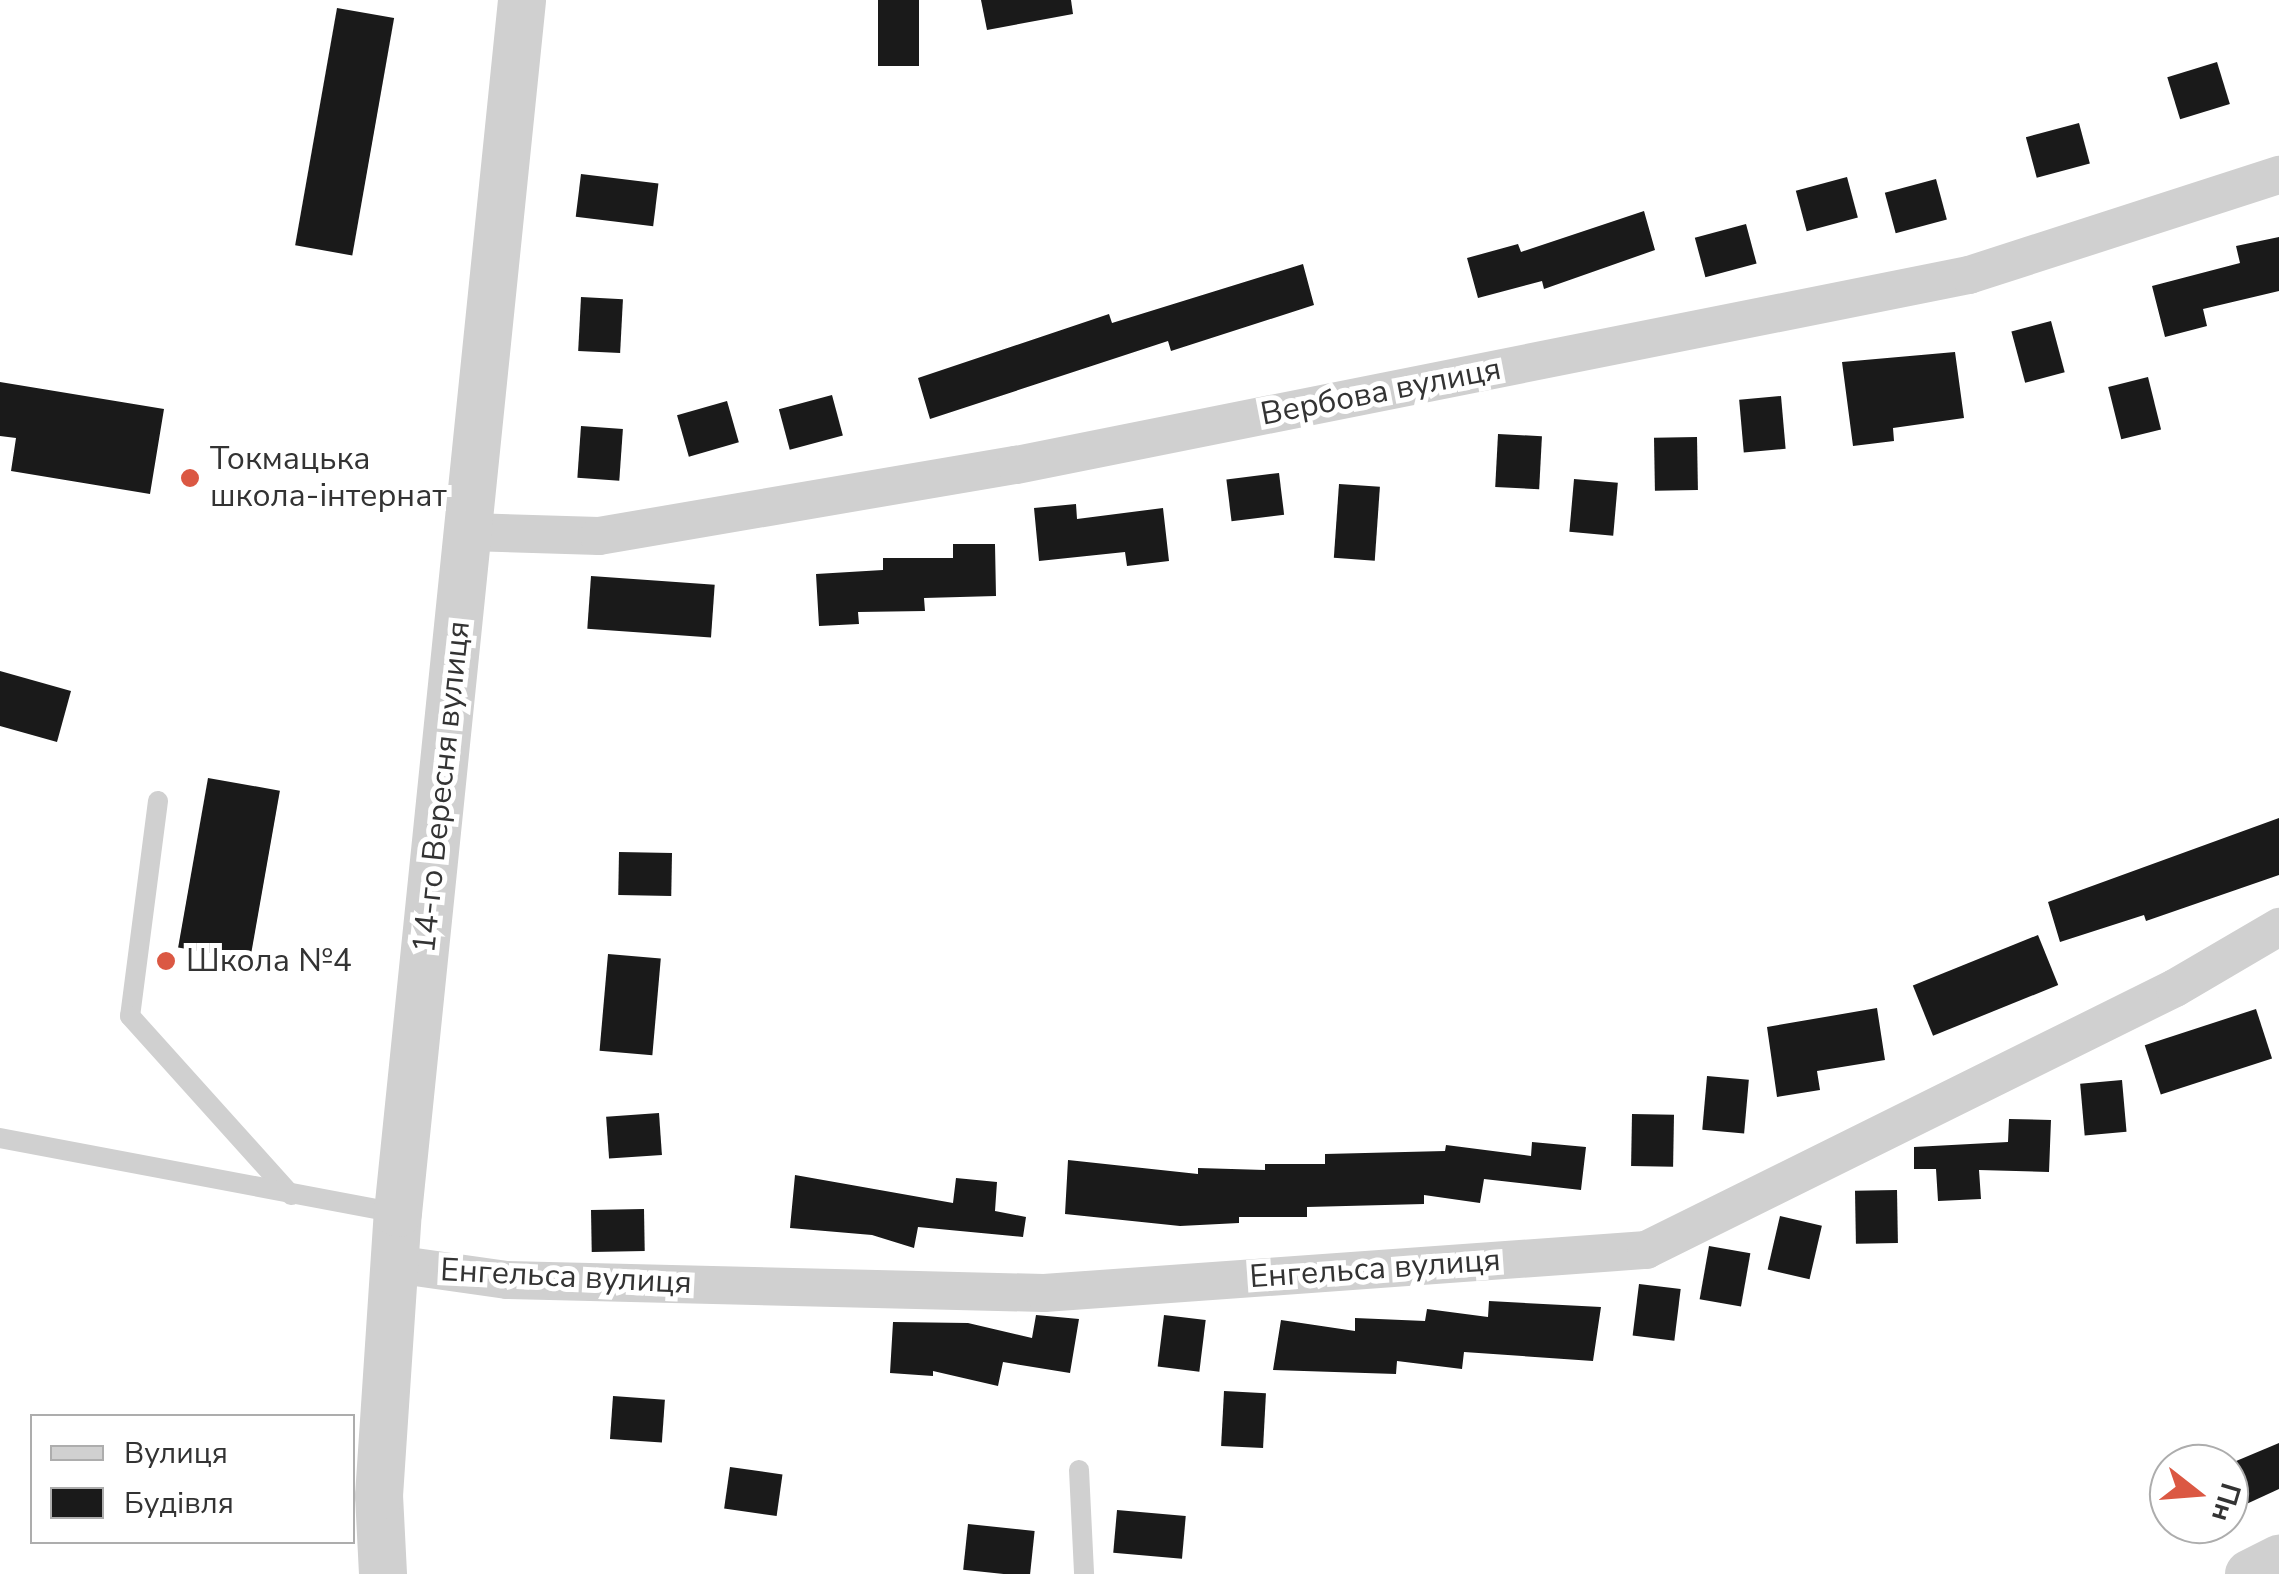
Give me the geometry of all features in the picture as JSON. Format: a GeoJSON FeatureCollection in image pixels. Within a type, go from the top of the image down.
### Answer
{"type":"FeatureCollection","features":[{"type":"Feature","properties":{"kind":"street","name":"14-го Вересня вулиця"},"geometry":{"type":"LineString","coordinates":[[383,1574],[379,1496],[398,1213],[522,0]]}},
{"type":"Feature","properties":{"kind":"street","name":"Вербова вулиця"},"geometry":{"type":"LineString","coordinates":[[469,532],[599,536],[1016,465],[1968,275],[2279,176]]}},
{"type":"Feature","properties":{"kind":"street","name":"Енгельса вулиця"},"geometry":{"type":"LineString","coordinates":[[394,1264],[507,1280],[1044,1293],[1646,1250],[2175,988],[2279,927]]}},
{"type":"Feature","properties":{"kind":"street"},"geometry":{"type":"LineString","coordinates":[[2249,1574],[2279,1559]]}},
{"type":"Feature","properties":{"kind":"lane"},"geometry":{"type":"LineString","coordinates":[[158,801],[130,1016],[291,1195]]}},
{"type":"Feature","properties":{"kind":"lane"},"geometry":{"type":"LineString","coordinates":[[0,1138],[398,1213]]}},
{"type":"Feature","properties":{"kind":"lane"},"geometry":{"type":"LineString","coordinates":[[1079,1470],[1084,1574]]}},
{"type":"Feature","properties":{"kind":"building"},"geometry":{"type":"Polygon","coordinates":[[[878,0],[919,0],[919,66],[878,66],[878,0]]]}},
{"type":"Feature","properties":{"kind":"building"},"geometry":{"type":"Polygon","coordinates":[[[981,0],[1071,0],[1073,14],[987,30],[981,0]]]}},
{"type":"Feature","properties":{"kind":"building"},"geometry":{"type":"Polygon","coordinates":[[[337,8],[394,18],[352,255],[295,245],[337,8]]]}},
{"type":"Feature","properties":{"kind":"building"},"geometry":{"type":"Polygon","coordinates":[[[2217,62],[2230,104],[2180,119],[2167,77],[2217,62]]]}},
{"type":"Feature","properties":{"kind":"building"},"geometry":{"type":"Polygon","coordinates":[[[2079,123],[2090,164],[2037,178],[2026,137],[2079,123]]]}},
{"type":"Feature","properties":{"kind":"building"},"geometry":{"type":"Polygon","coordinates":[[[581,174],[658,184],[653,226],[576,217],[581,174]]]}},
{"type":"Feature","properties":{"kind":"building"},"geometry":{"type":"Polygon","coordinates":[[[1847,177],[1858,218],[1807,231],[1796,191],[1847,177]]]}},
{"type":"Feature","properties":{"kind":"building"},"geometry":{"type":"Polygon","coordinates":[[[1936,179],[1947,220],[1896,233],[1885,193],[1936,179]]]}},
{"type":"Feature","properties":{"kind":"building"},"geometry":{"type":"Polygon","coordinates":[[[1644,211],[1655,250],[1544,289],[1542,281],[1478,298],[1467,258],[1518,244],[1521,252],[1644,211]]]}},
{"type":"Feature","properties":{"kind":"building"},"geometry":{"type":"Polygon","coordinates":[[[1746,224],[1757,264],[1705,277],[1695,238],[1746,224]]]}},
{"type":"Feature","properties":{"kind":"building"},"geometry":{"type":"Polygon","coordinates":[[[2279,237],[2279,291],[2203,309],[2207,326],[2165,337],[2152,286],[2240,263],[2236,246],[2279,237]]]}},
{"type":"Feature","properties":{"kind":"building"},"geometry":{"type":"Polygon","coordinates":[[[1303,264],[1314,305],[1171,351],[1168,341],[930,419],[918,378],[1109,314],[1112,323],[1303,264]]]}},
{"type":"Feature","properties":{"kind":"building"},"geometry":{"type":"Polygon","coordinates":[[[581,297],[623,299],[620,353],[578,351],[581,297]]]}},
{"type":"Feature","properties":{"kind":"building"},"geometry":{"type":"Polygon","coordinates":[[[2051,321],[2065,372],[2025,383],[2011,332],[2051,321]]]}},
{"type":"Feature","properties":{"kind":"building"},"geometry":{"type":"Polygon","coordinates":[[[1955,352],[1964,418],[1893,428],[1894,441],[1853,446],[1842,362],[1955,352]]]}},
{"type":"Feature","properties":{"kind":"building"},"geometry":{"type":"Polygon","coordinates":[[[2148,377],[2161,429],[2121,439],[2108,387],[2148,377]]]}},
{"type":"Feature","properties":{"kind":"building"},"geometry":{"type":"Polygon","coordinates":[[[0,382],[164,409],[150,494],[11,471],[16,438],[0,436],[0,382]]]}},
{"type":"Feature","properties":{"kind":"building"},"geometry":{"type":"Polygon","coordinates":[[[832,395],[843,436],[790,450],[779,409],[832,395]]]}},
{"type":"Feature","properties":{"kind":"building"},"geometry":{"type":"Polygon","coordinates":[[[1781,396],[1786,449],[1744,452],[1739,400],[1781,396]]]}},
{"type":"Feature","properties":{"kind":"building"},"geometry":{"type":"Polygon","coordinates":[[[727,401],[739,442],[689,457],[677,415],[727,401]]]}},
{"type":"Feature","properties":{"kind":"building"},"geometry":{"type":"Polygon","coordinates":[[[581,426],[623,429],[619,481],[577,478],[581,426]]]}},
{"type":"Feature","properties":{"kind":"building"},"geometry":{"type":"Polygon","coordinates":[[[1498,434],[1542,436],[1539,489],[1495,487],[1498,434]]]}},
{"type":"Feature","properties":{"kind":"building"},"geometry":{"type":"Polygon","coordinates":[[[1697,437],[1698,490],[1655,491],[1654,438],[1697,437]]]}},
{"type":"Feature","properties":{"kind":"building"},"geometry":{"type":"Polygon","coordinates":[[[1279,473],[1284,515],[1232,521],[1226,479],[1279,473]]]}},
{"type":"Feature","properties":{"kind":"building"},"geometry":{"type":"Polygon","coordinates":[[[1574,479],[1618,483],[1613,536],[1569,532],[1574,479]]]}},
{"type":"Feature","properties":{"kind":"building"},"geometry":{"type":"Polygon","coordinates":[[[1339,484],[1380,487],[1375,561],[1334,558],[1339,484]]]}},
{"type":"Feature","properties":{"kind":"building"},"geometry":{"type":"Polygon","coordinates":[[[1076,504],[1077,519],[1163,508],[1169,561],[1127,566],[1125,552],[1039,561],[1034,508],[1076,504]]]}},
{"type":"Feature","properties":{"kind":"building"},"geometry":{"type":"Polygon","coordinates":[[[953,544],[995,544],[996,596],[924,598],[925,611],[858,612],[859,624],[819,626],[816,574],[883,570],[883,558],[953,558],[953,544]]]}},
{"type":"Feature","properties":{"kind":"building"},"geometry":{"type":"Polygon","coordinates":[[[591,576],[715,585],[711,638],[587,629],[591,576]]]}},
{"type":"Feature","properties":{"kind":"building"},"geometry":{"type":"Polygon","coordinates":[[[0,671],[71,691],[57,742],[0,726],[0,671]]]}},
{"type":"Feature","properties":{"kind":"building"},"geometry":{"type":"Polygon","coordinates":[[[208,778],[280,791],[250,960],[178,947],[208,778]]]}},
{"type":"Feature","properties":{"kind":"building"},"geometry":{"type":"Polygon","coordinates":[[[2279,818],[2279,875],[2146,921],[2144,915],[2060,942],[2048,902],[2279,818]]]}},
{"type":"Feature","properties":{"kind":"building"},"geometry":{"type":"Polygon","coordinates":[[[619,852],[672,853],[671,896],[618,895],[619,852]]]}},
{"type":"Feature","properties":{"kind":"building"},"geometry":{"type":"Polygon","coordinates":[[[2038,935],[2058,985],[1933,1036],[1913,986],[2038,935]]]}},
{"type":"Feature","properties":{"kind":"building"},"geometry":{"type":"Polygon","coordinates":[[[608,954],[661,959],[652,1055],[600,1051],[608,954]]]}},
{"type":"Feature","properties":{"kind":"building"},"geometry":{"type":"Polygon","coordinates":[[[1877,1008],[1885,1060],[1817,1071],[1820,1090],[1777,1097],[1767,1027],[1877,1008]]]}},
{"type":"Feature","properties":{"kind":"building"},"geometry":{"type":"Polygon","coordinates":[[[2256,1009],[2272,1058],[2161,1095],[2145,1045],[2256,1009]]]}},
{"type":"Feature","properties":{"kind":"building"},"geometry":{"type":"Polygon","coordinates":[[[1707,1076],[1749,1080],[1744,1133],[1702,1130],[1707,1076]]]}},
{"type":"Feature","properties":{"kind":"building"},"geometry":{"type":"Polygon","coordinates":[[[2122,1080],[2127,1132],[2085,1135],[2080,1084],[2122,1080]]]}},
{"type":"Feature","properties":{"kind":"building"},"geometry":{"type":"Polygon","coordinates":[[[659,1113],[662,1155],[609,1159],[606,1117],[659,1113]]]}},
{"type":"Feature","properties":{"kind":"building"},"geometry":{"type":"Polygon","coordinates":[[[1632,1114],[1674,1115],[1673,1167],[1631,1166],[1632,1114]]]}},
{"type":"Feature","properties":{"kind":"building"},"geometry":{"type":"Polygon","coordinates":[[[2009,1119],[2051,1120],[2049,1172],[1979,1170],[1981,1199],[1938,1201],[1936,1169],[1914,1169],[1914,1147],[2008,1142],[2009,1119]]]}},
{"type":"Feature","properties":{"kind":"building"},"geometry":{"type":"Polygon","coordinates":[[[1532,1142],[1586,1147],[1581,1190],[1484,1179],[1480,1203],[1424,1195],[1424,1204],[1307,1207],[1307,1217],[1239,1217],[1239,1223],[1180,1226],[1065,1214],[1068,1160],[1198,1174],[1198,1168],[1265,1170],[1265,1164],[1325,1164],[1325,1154],[1445,1151],[1446,1145],[1531,1156],[1532,1142]]]}},
{"type":"Feature","properties":{"kind":"building"},"geometry":{"type":"Polygon","coordinates":[[[795,1175],[953,1203],[956,1178],[997,1182],[995,1211],[1026,1217],[1023,1237],[918,1227],[914,1248],[872,1235],[790,1228],[795,1175]]]}},
{"type":"Feature","properties":{"kind":"building"},"geometry":{"type":"Polygon","coordinates":[[[1897,1190],[1898,1243],[1856,1244],[1855,1191],[1897,1190]]]}},
{"type":"Feature","properties":{"kind":"building"},"geometry":{"type":"Polygon","coordinates":[[[644,1209],[645,1251],[592,1252],[591,1210],[644,1209]]]}},
{"type":"Feature","properties":{"kind":"building"},"geometry":{"type":"Polygon","coordinates":[[[1780,1216],[1822,1226],[1810,1279],[1768,1270],[1780,1216]]]}},
{"type":"Feature","properties":{"kind":"building"},"geometry":{"type":"Polygon","coordinates":[[[1709,1246],[1750,1253],[1741,1306],[1700,1299],[1709,1246]]]}},
{"type":"Feature","properties":{"kind":"building"},"geometry":{"type":"Polygon","coordinates":[[[1639,1284],[1681,1289],[1674,1341],[1633,1336],[1639,1284]]]}},
{"type":"Feature","properties":{"kind":"building"},"geometry":{"type":"Polygon","coordinates":[[[1489,1301],[1601,1307],[1593,1361],[1464,1352],[1462,1369],[1397,1361],[1396,1374],[1273,1370],[1281,1320],[1355,1331],[1355,1318],[1425,1321],[1427,1309],[1488,1317],[1489,1301]]]}},
{"type":"Feature","properties":{"kind":"building"},"geometry":{"type":"Polygon","coordinates":[[[1036,1315],[1079,1319],[1070,1373],[1003,1362],[998,1386],[933,1371],[933,1376],[890,1373],[893,1322],[968,1323],[1032,1338],[1036,1315]]]}},
{"type":"Feature","properties":{"kind":"building"},"geometry":{"type":"Polygon","coordinates":[[[1164,1315],[1206,1320],[1199,1372],[1158,1367],[1164,1315]]]}},
{"type":"Feature","properties":{"kind":"building"},"geometry":{"type":"Polygon","coordinates":[[[1224,1391],[1266,1393],[1263,1448],[1221,1446],[1224,1391]]]}},
{"type":"Feature","properties":{"kind":"building"},"geometry":{"type":"Polygon","coordinates":[[[613,1396],[665,1400],[662,1443],[610,1439],[613,1396]]]}},
{"type":"Feature","properties":{"kind":"building"},"geometry":{"type":"Polygon","coordinates":[[[2279,1443],[2279,1489],[2249,1503],[2249,1456],[2279,1443]]]}},
{"type":"Feature","properties":{"kind":"building"},"geometry":{"type":"Polygon","coordinates":[[[730,1467],[782,1474],[777,1516],[724,1509],[730,1467]]]}},
{"type":"Feature","properties":{"kind":"building"},"geometry":{"type":"Polygon","coordinates":[[[1117,1510],[1186,1516],[1182,1559],[1113,1553],[1117,1510]]]}},
{"type":"Feature","properties":{"kind":"building"},"geometry":{"type":"Polygon","coordinates":[[[968,1524],[1035,1531],[1030,1574],[963,1570],[968,1524]]]}},
{"type":"Feature","properties":{"kind":"place","name":"Токмацька школа-інтернат"},"geometry":{"type":"Point","coordinates":[190,478]}},
{"type":"Feature","properties":{"kind":"place","name":"Школа №4"},"geometry":{"type":"Point","coordinates":[166,961]}}]}
